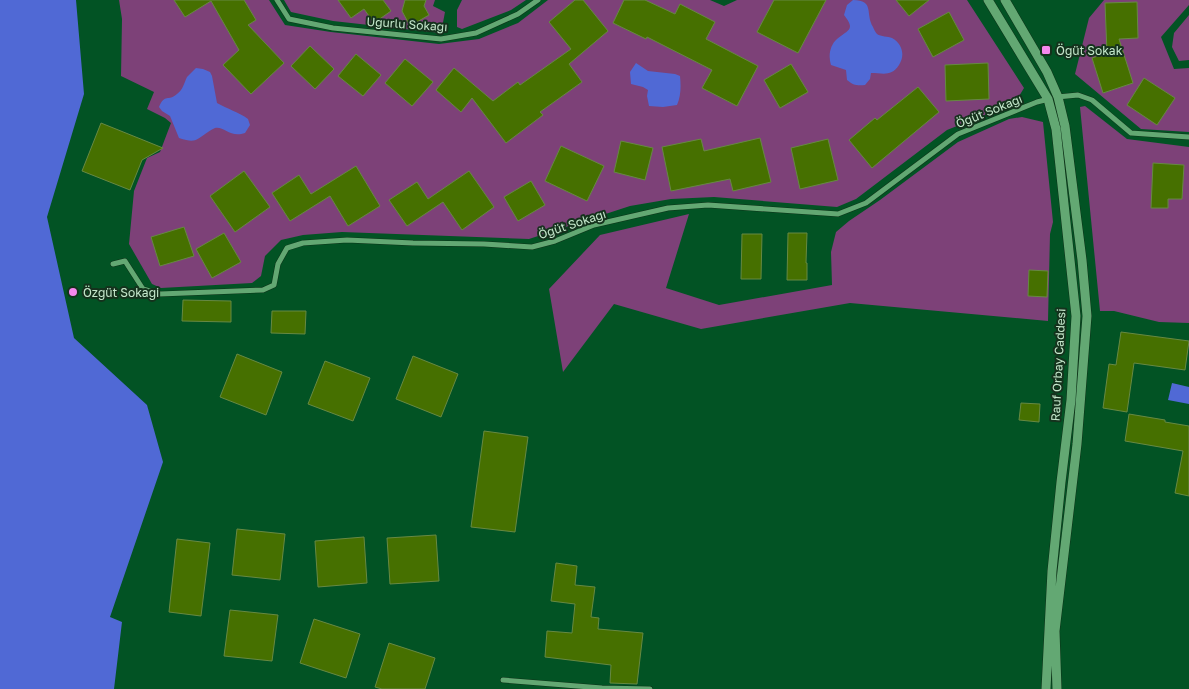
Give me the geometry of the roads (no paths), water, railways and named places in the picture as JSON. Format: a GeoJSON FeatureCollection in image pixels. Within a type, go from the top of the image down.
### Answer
{"type":"FeatureCollection","features":[{"type":"Feature","properties":{"kind":"street","name":"Uğurlu Sokağı"},"geometry":{"type":"LineString","coordinates":[[277,0],[289,18],[332,28],[442,39],[476,32],[518,14],[538,0]]}},
{"type":"Feature","properties":{"kind":"street","name":"Rauf Orbay Caddesi"},"geometry":{"type":"LineString","coordinates":[[988,0],[1048,99],[1056,128],[1076,316],[1071,400],[1052,571],[1046,689]]}},
{"type":"Feature","properties":{"kind":"street","name":"Rauf Orbay Caddesi"},"geometry":{"type":"LineString","coordinates":[[1005,0],[1047,72],[1058,97],[1065,126],[1087,316],[1077,444],[1055,631],[1057,689]]}},
{"type":"Feature","properties":{"kind":"street"},"geometry":{"type":"LineString","coordinates":[[1048,99],[1078,95],[1092,100],[1131,133],[1189,137]]}},
{"type":"Feature","properties":{"kind":"street","name":"Öğüt Sokağı"},"geometry":{"type":"LineString","coordinates":[[113,264],[125,261],[143,288],[160,294],[263,290],[274,285],[278,264],[287,248],[304,243],[347,240],[532,247],[555,241],[594,226],[668,208],[708,205],[838,214],[866,203],[958,134],[1048,99]]}},
{"type":"Feature","properties":{"kind":"street"},"geometry":{"type":"LineString","coordinates":[[503,680],[602,688],[650,689]]}},
{"type":"Feature","properties":{"kind":"water"},"geometry":{"type":"Polygon","coordinates":[[[0,0],[76,0],[84,94],[47,217],[74,338],[147,405],[163,462],[110,617],[122,622],[114,689],[0,689],[0,0]]]}},
{"type":"Feature","properties":{"kind":"water"},"geometry":{"type":"Polygon","coordinates":[[[853,0],[864,2],[867,5],[871,22],[877,34],[892,38],[899,43],[902,50],[901,62],[896,69],[886,74],[871,73],[870,79],[865,85],[855,85],[849,82],[846,70],[831,65],[830,62],[830,51],[833,44],[850,27],[844,15],[847,5],[853,0]]]}},
{"type":"Feature","properties":{"kind":"water"},"geometry":{"type":"Polygon","coordinates":[[[636,63],[648,71],[680,76],[680,91],[677,105],[649,106],[648,90],[631,84],[630,72],[636,63]]]}},
{"type":"Feature","properties":{"kind":"water"},"geometry":{"type":"Polygon","coordinates":[[[196,68],[210,72],[217,103],[248,119],[250,125],[245,133],[235,134],[215,128],[195,140],[179,138],[170,116],[159,107],[163,100],[179,92],[187,77],[196,68]]]}},
{"type":"Feature","properties":{"kind":"water"},"geometry":{"type":"Polygon","coordinates":[[[1172,383],[1189,387],[1189,404],[1168,400],[1172,383]]]}},
{"type":"Feature","properties":{"kind":"place","name":"Öğüt Sokak"},"geometry":{"type":"Point","coordinates":[1046,50]}},
{"type":"Feature","properties":{"kind":"place","name":"Özgüt Sokagi"},"geometry":{"type":"Point","coordinates":[73,292]}}]}
